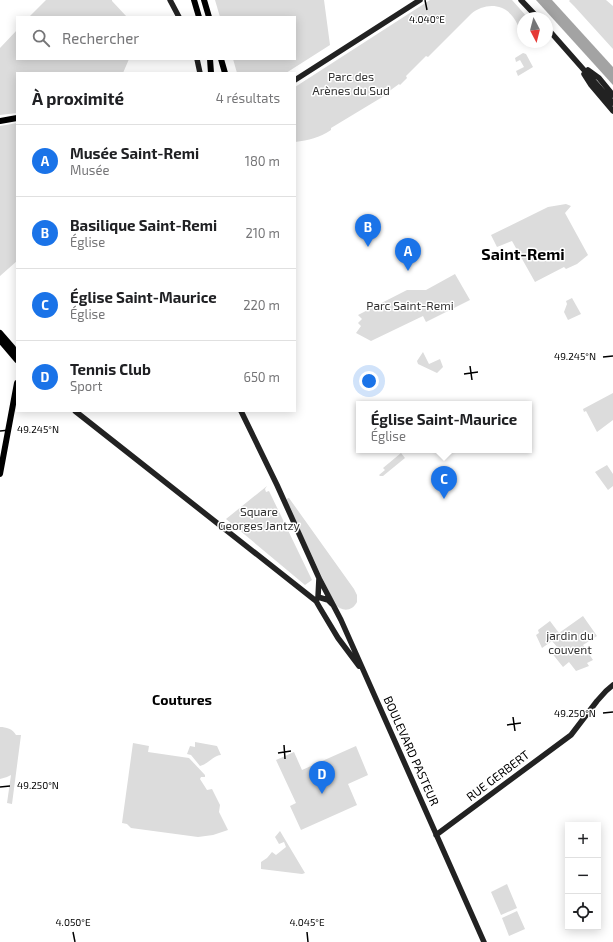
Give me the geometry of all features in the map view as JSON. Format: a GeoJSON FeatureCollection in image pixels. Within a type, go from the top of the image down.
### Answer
{"type":"FeatureCollection","features":[{"type":"Feature","properties":{"kind":"main road"},"geometry":{"type":"LineString","coordinates":[[170,0],[178,16]]}},
{"type":"Feature","properties":{"kind":"main road"},"geometry":{"type":"LineString","coordinates":[[194,0],[199,16]]}},
{"type":"Feature","properties":{"kind":"main road"},"geometry":{"type":"LineString","coordinates":[[204,0],[209,16]]}},
{"type":"Feature","properties":{"kind":"main road"},"geometry":{"type":"LineString","coordinates":[[296,79],[420,0]]}},
{"type":"Feature","properties":{"kind":"main road"},"geometry":{"type":"LineString","coordinates":[[521,0],[532,12]]}},
{"type":"Feature","properties":{"kind":"main road"},"geometry":{"type":"LineString","coordinates":[[553,35],[613,103]]}},
{"type":"Feature","properties":{"kind":"main road"},"geometry":{"type":"LineString","coordinates":[[197,60],[200,72]]}},
{"type":"Feature","properties":{"kind":"main road"},"geometry":{"type":"LineString","coordinates":[[210,60],[211,72]]}},
{"type":"Feature","properties":{"kind":"main road"},"geometry":{"type":"LineString","coordinates":[[221,60],[224,72]]}},
{"type":"Feature","properties":{"kind":"main road"},"geometry":{"type":"LineString","coordinates":[[576,61],[599,78],[613,95]]}},
{"type":"Feature","properties":{"kind":"main road"},"geometry":{"type":"LineString","coordinates":[[576,61],[591,85],[613,111]]}},
{"type":"Feature","properties":{"kind":"main road"},"geometry":{"type":"LineString","coordinates":[[0,121],[16,118]]}},
{"type":"Feature","properties":{"kind":"main road"},"geometry":{"type":"LineString","coordinates":[[0,333],[13,348],[16,354]]}},
{"type":"Feature","properties":{"kind":"main road"},"geometry":{"type":"LineString","coordinates":[[0,340],[16,359]]}},
{"type":"Feature","properties":{"kind":"main road"},"geometry":{"type":"LineString","coordinates":[[0,474],[16,386]]}},
{"type":"Feature","properties":{"kind":"main road"},"geometry":{"type":"LineString","coordinates":[[76,412],[317,599],[328,600],[333,605]]}},
{"type":"Feature","properties":{"kind":"main road","name":"BOULEVARD PASTEUR"},"geometry":{"type":"LineString","coordinates":[[241,412],[277,485],[319,578],[341,620],[484,942]]}},
{"type":"Feature","properties":{"kind":"main road"},"geometry":{"type":"LineString","coordinates":[[317,599],[319,578]]}},
{"type":"Feature","properties":{"kind":"main road","name":"BOULEVARD PASTEUR"},"geometry":{"type":"LineString","coordinates":[[317,599],[320,608],[338,638],[366,676]]}},
{"type":"Feature","properties":{"kind":"main road","name":"RUE GERBERT"},"geometry":{"type":"LineString","coordinates":[[436,835],[571,735],[596,702],[613,685]]}},
{"type":"Feature","properties":{"kind":"green space"},"geometry":{"type":"Polygon","coordinates":[[[46,0],[112,0],[126,16],[30,16],[46,0]]]}},
{"type":"Feature","properties":{"kind":"green space"},"geometry":{"type":"Polygon","coordinates":[[[215,0],[324,0],[330,45],[288,72],[237,72],[233,60],[296,60],[296,16],[220,16],[215,0]]]}},
{"type":"Feature","properties":{"kind":"green space","name":"Parc des Arènes du Sud"},"geometry":{"type":"Polygon","coordinates":[[[430,0],[512,0],[523,12],[517,12],[517,24],[509,12],[499,7],[487,6],[476,10],[428,57],[426,56],[406,76],[407,78],[400,85],[399,84],[384,96],[331,128],[331,130],[327,133],[314,138],[296,142],[296,86],[430,0]]]}},
{"type":"Feature","properties":{"kind":"green space"},"geometry":{"type":"Polygon","coordinates":[[[606,0],[613,6],[613,49],[569,1],[606,0]]]}},
{"type":"Feature","properties":{"kind":"green space"},"geometry":{"type":"Polygon","coordinates":[[[16,31],[16,60],[129,60],[123,72],[16,72],[16,113],[0,115],[0,48],[16,31]]]}},
{"type":"Feature","properties":{"kind":"green space"},"geometry":{"type":"Polygon","coordinates":[[[523,53],[526,54],[533,67],[518,76],[516,71],[524,67],[520,60],[516,62],[515,58],[523,53]]]}},
{"type":"Feature","properties":{"kind":"green space"},"geometry":{"type":"Polygon","coordinates":[[[16,123],[16,262],[0,276],[0,126],[16,123]]]}},
{"type":"Feature","properties":{"kind":"green space"},"geometry":{"type":"Polygon","coordinates":[[[566,204],[571,206],[565,213],[588,255],[577,264],[566,269],[564,267],[535,282],[512,241],[497,247],[491,235],[548,207],[566,204]]]}},
{"type":"Feature","properties":{"kind":"green space","name":"Parc Saint-Remi"},"geometry":{"type":"Polygon","coordinates":[[[455,274],[470,300],[426,322],[423,316],[371,341],[356,333],[361,326],[358,323],[362,319],[358,315],[407,290],[426,290],[455,274]]]}},
{"type":"Feature","properties":{"kind":"green space"},"geometry":{"type":"Polygon","coordinates":[[[572,298],[581,314],[568,320],[564,312],[567,304],[566,301],[572,298]]]}},
{"type":"Feature","properties":{"kind":"green space"},"geometry":{"type":"Polygon","coordinates":[[[423,352],[429,364],[440,359],[443,367],[437,373],[418,364],[417,361],[423,352]]]}},
{"type":"Feature","properties":{"kind":"green space"},"geometry":{"type":"Polygon","coordinates":[[[613,393],[613,420],[597,432],[586,411],[584,412],[583,409],[613,393]]]}},
{"type":"Feature","properties":{"kind":"green space"},"geometry":{"type":"Polygon","coordinates":[[[401,453],[405,458],[383,476],[380,476],[379,475],[385,470],[383,468],[401,453]]]}},
{"type":"Feature","properties":{"kind":"green space"},"geometry":{"type":"Polygon","coordinates":[[[607,465],[613,474],[613,486],[608,490],[595,472],[607,465]]]}},
{"type":"Feature","properties":{"kind":"green space","name":"Square Georges Jantzy"},"geometry":{"type":"Polygon","coordinates":[[[267,486],[265,489],[266,492],[269,491],[312,580],[305,585],[226,519],[267,486]]]}},
{"type":"Feature","properties":{"kind":"green space"},"geometry":{"type":"Polygon","coordinates":[[[288,498],[354,589],[357,595],[357,602],[352,608],[346,610],[340,608],[334,603],[286,500],[288,498]]]}},
{"type":"Feature","properties":{"kind":"green space","name":"jardin du couvent"},"geometry":{"type":"Polygon","coordinates":[[[583,616],[597,636],[583,645],[593,660],[587,663],[589,666],[576,671],[569,662],[563,667],[551,652],[558,648],[552,641],[542,648],[536,635],[539,633],[538,630],[550,621],[559,633],[583,616]]]}},
{"type":"Feature","properties":{"kind":"green space"},"geometry":{"type":"Polygon","coordinates":[[[0,727],[5,727],[13,731],[16,735],[21,735],[12,804],[7,803],[11,775],[0,779],[0,727]]]}},
{"type":"Feature","properties":{"kind":"green space"},"geometry":{"type":"Polygon","coordinates":[[[195,742],[217,746],[221,755],[216,756],[200,766],[191,755],[187,754],[190,746],[195,747],[195,742]]]}},
{"type":"Feature","properties":{"kind":"green space"},"geometry":{"type":"Polygon","coordinates":[[[133,743],[149,746],[148,752],[189,758],[205,775],[205,777],[201,777],[200,779],[207,790],[212,789],[220,805],[219,812],[228,830],[213,835],[198,837],[131,828],[127,824],[122,823],[133,743]]]}},
{"type":"Feature","properties":{"kind":"green space"},"geometry":{"type":"Polygon","coordinates":[[[356,746],[368,775],[348,784],[357,805],[301,830],[290,806],[296,803],[276,760],[294,752],[302,770],[356,746]]]}},
{"type":"Feature","properties":{"kind":"green space"},"geometry":{"type":"Polygon","coordinates":[[[280,831],[305,873],[302,874],[261,869],[261,862],[272,852],[276,855],[286,847],[284,842],[279,844],[275,837],[280,831]]]}},
{"type":"Feature","properties":{"kind":"green space"},"geometry":{"type":"Polygon","coordinates":[[[507,884],[517,908],[501,915],[491,892],[507,884]]]}},
{"type":"Feature","properties":{"kind":"green space"},"geometry":{"type":"Polygon","coordinates":[[[517,911],[525,929],[509,936],[502,918],[517,911]]]}},
{"type":"Feature","properties":{"kind":"shaded area"},"geometry":{"type":"Polygon","coordinates":[[[536,0],[552,0],[613,67],[613,85],[553,19],[553,12],[547,12],[536,0]]]}},
{"type":"Feature","properties":{"kind":"place","name":"Basilique Saint-Remi"},"geometry":{"type":"Point","coordinates":[368,247]}},
{"type":"Feature","properties":{"kind":"place","name":"Musée Saint-Remi"},"geometry":{"type":"Point","coordinates":[408,271]}},
{"type":"Feature","properties":{"kind":"place","name":"Église Saint-Maurice"},"geometry":{"type":"Point","coordinates":[444,499]}},
{"type":"Feature","properties":{"kind":"place","name":"Tennis Club"},"geometry":{"type":"Point","coordinates":[322,794]}},
{"type":"Feature","properties":{"kind":"district","name":"Saint-Remi"},"geometry":{"type":"Point","coordinates":[523,254]}},
{"type":"Feature","properties":{"kind":"district","name":"Coutures"},"geometry":{"type":"Point","coordinates":[182,700]}}]}
